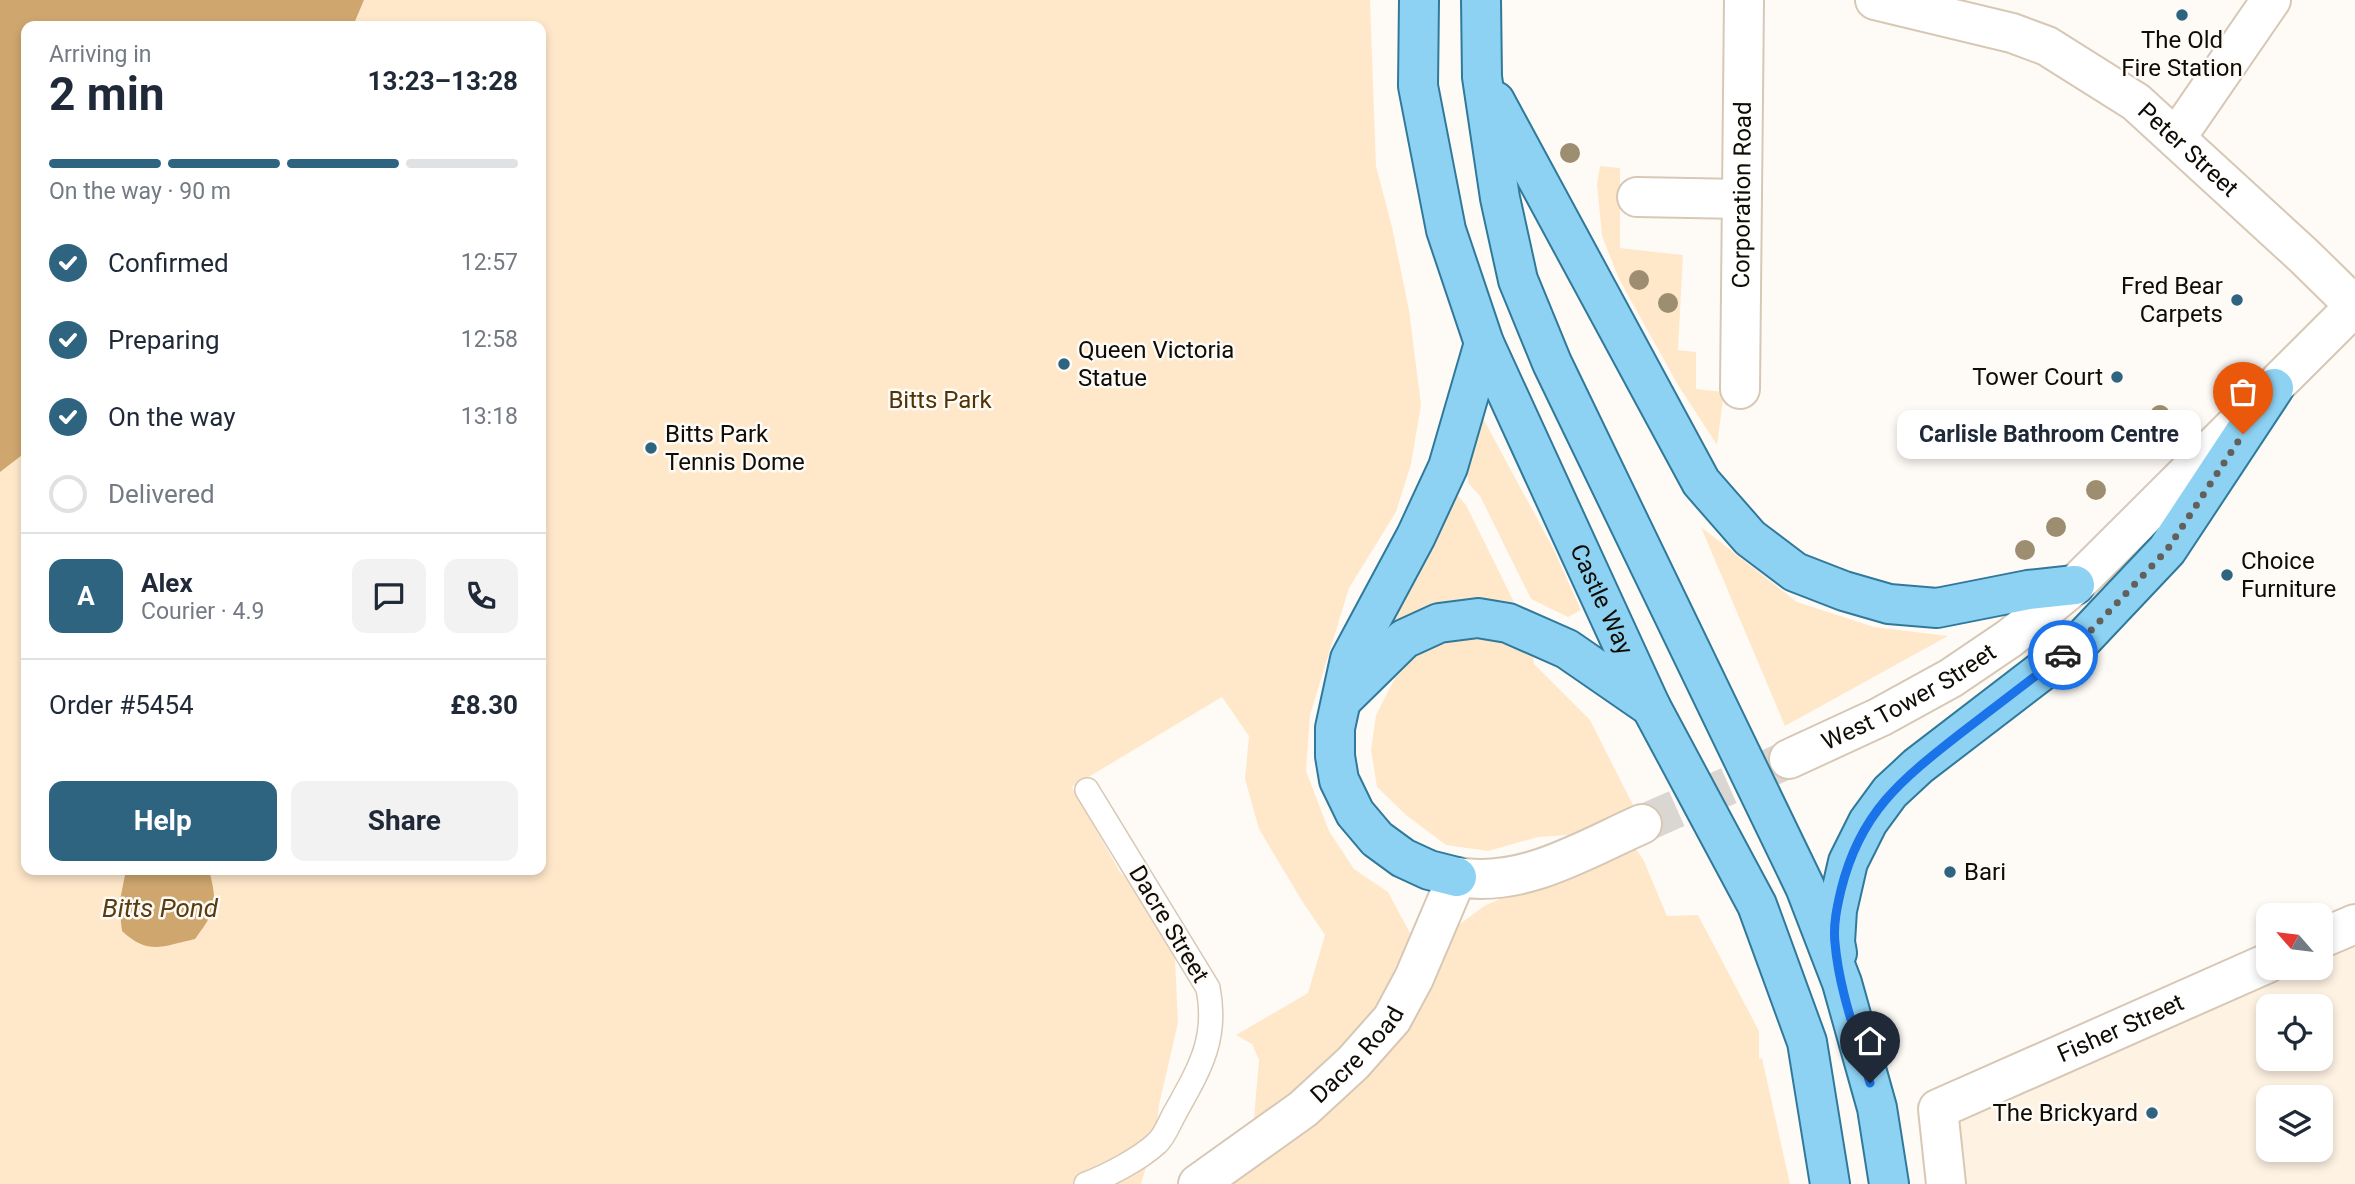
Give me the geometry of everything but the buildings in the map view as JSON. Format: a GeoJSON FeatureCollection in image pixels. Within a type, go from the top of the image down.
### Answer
{"type":"FeatureCollection","features":[{"type":"Feature","properties":{"kind":"main road","name":"Castle Way"},"geometry":{"type":"LineString","coordinates":[[1419,0],[1418,86],[1447,230],[1485,344],[1651,707],[1757,905],[1807,1042],[1830,1184]]}},
{"type":"Feature","properties":{"kind":"main road"},"geometry":{"type":"LineString","coordinates":[[1481,0],[1482,77],[1500,198],[1518,280],[1552,363],[1805,887],[1842,983],[1877,1108],[1889,1184]]}},
{"type":"Feature","properties":{"kind":"main road"},"geometry":{"type":"LineString","coordinates":[[1482,77],[1701,482],[1750,538],[1795,572],[1844,592],[1889,604],[1937,608],[2028,590],[2075,585]]}},
{"type":"Feature","properties":{"kind":"main road"},"geometry":{"type":"LineString","coordinates":[[1457,877],[1429,870],[1403,858],[1377,839],[1354,813],[1339,780],[1335,728],[1350,659],[1416,536],[1448,467],[1485,344]]}},
{"type":"Feature","properties":{"kind":"main road"},"geometry":{"type":"LineString","coordinates":[[1842,983],[1835,942],[1837,910],[1848,862],[1868,822],[1890,792],[1918,766],[2081,641],[2167,550],[2274,388]]}},
{"type":"Feature","properties":{"kind":"main road"},"geometry":{"type":"LineString","coordinates":[[1343,699],[1404,639],[1439,623],[1478,618],[1508,623],[1567,649],[1651,707]]}},
{"type":"Feature","properties":{"kind":"street","name":"Corporation Road"},"geometry":{"type":"LineString","coordinates":[[1740,389],[1744,0]]}},
{"type":"Feature","properties":{"kind":"street","name":"Peter Street"},"geometry":{"type":"LineString","coordinates":[[1875,0],[2012,33],[2047,46],[2136,102],[2176,138],[2352,314]]}},
{"type":"Feature","properties":{"kind":"street"},"geometry":{"type":"LineString","coordinates":[[2176,138],[2271,0]]}},
{"type":"Feature","properties":{"kind":"street"},"geometry":{"type":"LineString","coordinates":[[1637,197],[1741,199]]}},
{"type":"Feature","properties":{"kind":"street","name":"West Tower Street"},"geometry":{"type":"LineString","coordinates":[[1789,759],[1880,717],[1951,678],[2010,638],[2075,585],[2352,314]]}},
{"type":"Feature","properties":{"kind":"street"},"geometry":{"type":"LineString","coordinates":[[1457,877],[1480,881],[1526,874],[1642,824]]}},
{"type":"Feature","properties":{"kind":"street","name":"Dacre Road"},"geometry":{"type":"LineString","coordinates":[[1198,1184],[1303,1109],[1353,1063],[1392,1019],[1414,978],[1457,877]]}},
{"type":"Feature","properties":{"kind":"street"},"geometry":{"type":"LineString","coordinates":[[2333,933],[2355,924]]}},
{"type":"Feature","properties":{"kind":"street","name":"Fisher Street"},"geometry":{"type":"LineString","coordinates":[[1946,1184],[1938,1109],[2256,967]]}},
{"type":"Feature","properties":{"kind":"lane","name":"Dacre Street"},"geometry":{"type":"LineString","coordinates":[[1086,1184],[1110,1175],[1158,1143],[1200,1068],[1210,1034],[1213,1011],[1208,988],[1087,790]]}},
{"type":"Feature","properties":{"kind":"shaded area"},"geometry":{"type":"Polygon","coordinates":[[[2355,924],[2355,1184],[1956,1184],[1951,1117],[2256,974],[2256,980],[2333,980],[2333,934],[2355,924]]]}},
{"type":"Feature","properties":{"kind":"green space","name":"Bitts Park"},"geometry":{"type":"Polygon","coordinates":[[[364,0],[1370,0],[1376,166],[1409,310],[1421,405],[1411,464],[1396,512],[1349,588],[1310,715],[1306,771],[1329,831],[1354,869],[1388,892],[1411,935],[1391,988],[1357,1037],[1253,1129],[1259,1060],[1252,1044],[1236,1035],[1308,993],[1325,935],[1259,829],[1245,779],[1249,736],[1222,697],[1072,787],[1120,872],[1138,890],[1175,958],[1178,1023],[1159,1105],[1156,1134],[1141,1184],[0,1184],[0,471],[21,455],[21,875],[546,875],[546,21],[355,21],[364,0]]]}},
{"type":"Feature","properties":{"kind":"green space"},"geometry":{"type":"Polygon","coordinates":[[[1600,166],[1620,168],[1620,248],[1683,255],[1678,350],[1696,352],[1696,389],[1724,392],[1717,445],[1678,385],[1619,279],[1602,236],[1597,184],[1600,166]]]}},
{"type":"Feature","properties":{"kind":"green space"},"geometry":{"type":"Polygon","coordinates":[[[1470,394],[1553,548],[1581,610],[1568,617],[1531,599],[1480,496],[1469,484],[1466,468],[1470,394]]]}},
{"type":"Feature","properties":{"kind":"green space"},"geometry":{"type":"Polygon","coordinates":[[[1454,491],[1466,505],[1514,602],[1473,599],[1433,607],[1368,649],[1454,491]]]}},
{"type":"Feature","properties":{"kind":"green space"},"geometry":{"type":"Polygon","coordinates":[[[1701,527],[1797,602],[1874,627],[1948,636],[1785,726],[1701,527]]]}},
{"type":"Feature","properties":{"kind":"green space"},"geometry":{"type":"Polygon","coordinates":[[[1498,631],[1531,642],[1534,664],[1590,720],[1633,805],[1583,834],[1538,837],[1488,851],[1446,845],[1406,815],[1377,787],[1371,750],[1376,715],[1395,678],[1421,651],[1450,638],[1498,631]]]}},
{"type":"Feature","properties":{"kind":"green space"},"geometry":{"type":"Polygon","coordinates":[[[1629,840],[1643,859],[1667,916],[1698,915],[1759,1031],[1759,1059],[1762,1058],[1790,1184],[1215,1184],[1448,933],[1484,906],[1629,840]]]}},
{"type":"Feature","properties":{"kind":"water"},"geometry":{"type":"Polygon","coordinates":[[[0,0],[364,0],[355,21],[21,21],[21,456],[0,472],[0,0]]]}},
{"type":"Feature","properties":{"kind":"water","name":"Bitts Pond"},"geometry":{"type":"Polygon","coordinates":[[[125,875],[210,875],[214,891],[211,914],[195,939],[165,946],[140,944],[122,931],[119,905],[125,875]]]}},
{"type":"Feature","properties":{"kind":"tunnel"},"geometry":{"type":"LineString","coordinates":[[1642,824],[1789,759]]}},
{"type":"Feature","properties":{"kind":"way so far"},"geometry":{"type":"LineString","coordinates":[[2063,655],[2081,641],[2167,550],[2243,434]]}},
{"type":"Feature","properties":{"kind":"place","name":"The Old Fire Station"},"geometry":{"type":"Point","coordinates":[2182,15]}},
{"type":"Feature","properties":{"kind":"place","name":"Fred Bear Carpets"},"geometry":{"type":"Point","coordinates":[2237,300]}},
{"type":"Feature","properties":{"kind":"place","name":"Queen Victoria Statue"},"geometry":{"type":"Point","coordinates":[1064,364]}},
{"type":"Feature","properties":{"kind":"place","name":"Tower Court"},"geometry":{"type":"Point","coordinates":[2117,377]}},
{"type":"Feature","properties":{"kind":"place","name":"Carlisle Bathroom Centre"},"geometry":{"type":"Point","coordinates":[2243,434]}},
{"type":"Feature","properties":{"kind":"place","name":"Bitts Park Tennis Dome"},"geometry":{"type":"Point","coordinates":[651,448]}},
{"type":"Feature","properties":{"kind":"place","name":"Choice Furniture"},"geometry":{"type":"Point","coordinates":[2227,575]}},
{"type":"Feature","properties":{"kind":"place","name":"Bari"},"geometry":{"type":"Point","coordinates":[1950,872]}},
{"type":"Feature","properties":{"kind":"place","name":"The Brickyard"},"geometry":{"type":"Point","coordinates":[2152,1113]}},
{"type":"Feature","properties":{"kind":"route"},"geometry":{"type":"LineString","coordinates":[[1870,1083],[1842,983],[1835,942],[1837,910],[1848,862],[1868,822],[1890,792],[1918,766],[2063,655]]}}]}
